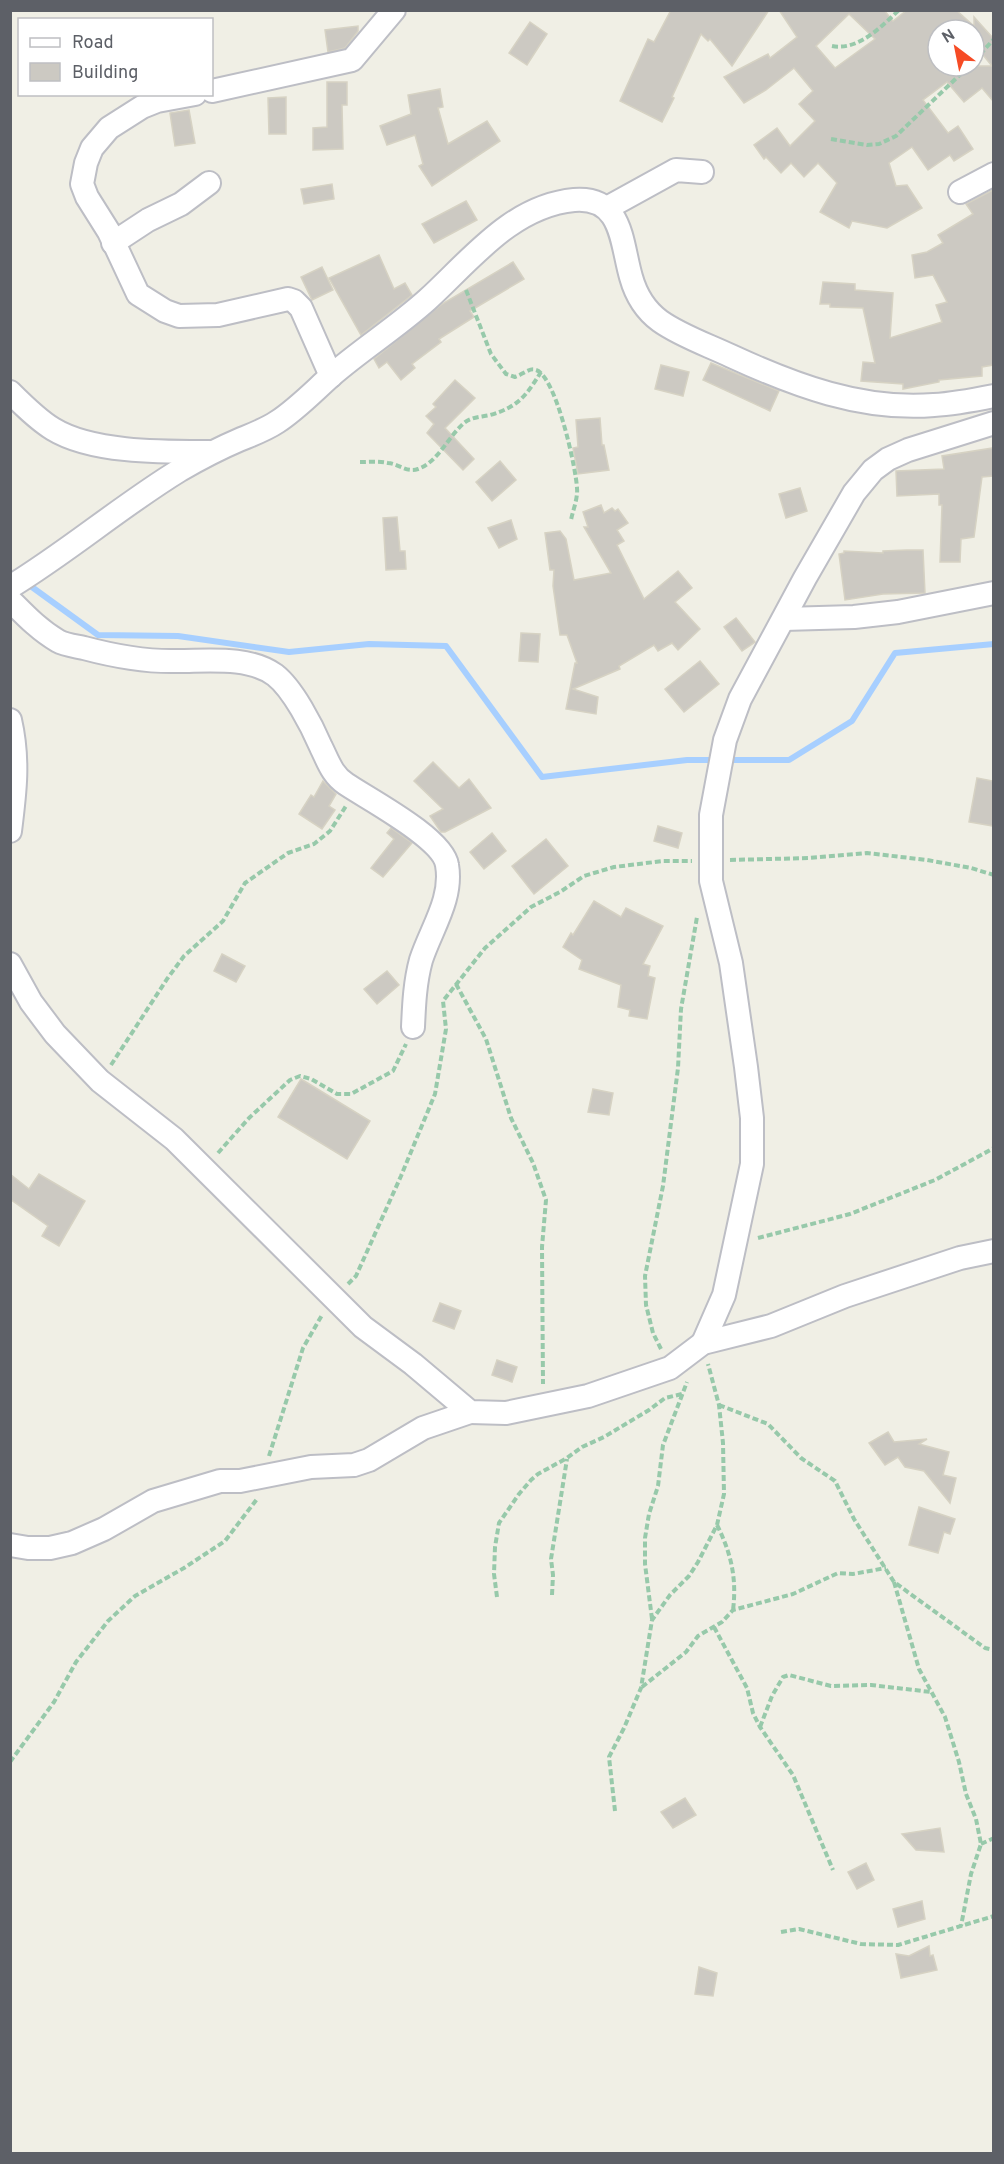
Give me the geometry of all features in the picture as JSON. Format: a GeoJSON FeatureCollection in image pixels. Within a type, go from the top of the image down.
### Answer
{"type":"FeatureCollection","features":[{"type":"Feature","properties":{"kind":"street"},"geometry":{"type":"LineString","coordinates":[[213,91],[351,60],[394,10]]}},
{"type":"Feature","properties":{"kind":"street"},"geometry":{"type":"LineString","coordinates":[[184,96],[156,101],[142,107],[110,128],[92,148],[86,163],[82,184],[87,197],[109,232],[138,294],[150,303],[179,316],[218,315],[288,299],[294,301],[301,308],[331,375]]}},
{"type":"Feature","properties":{"kind":"street"},"geometry":{"type":"LineString","coordinates":[[607,208],[676,170],[702,172]]}},
{"type":"Feature","properties":{"kind":"street"},"geometry":{"type":"LineString","coordinates":[[960,192],[993,174]]}},
{"type":"Feature","properties":{"kind":"street"},"geometry":{"type":"LineString","coordinates":[[114,243],[148,220],[181,204],[209,183]]}},
{"type":"Feature","properties":{"kind":"street"},"geometry":{"type":"LineString","coordinates":[[10,587],[51,562],[135,499],[211,452],[275,424],[310,396],[331,375],[425,302],[494,236],[523,217],[550,205],[574,200],[591,201],[607,208],[622,236],[631,278],[639,298],[648,312],[663,324],[688,336],[778,378],[825,393],[886,404],[933,406],[993,396]]}},
{"type":"Feature","properties":{"kind":"street"},"geometry":{"type":"LineString","coordinates":[[10,392],[53,429],[85,442],[132,450],[211,452]]}},
{"type":"Feature","properties":{"kind":"street"},"geometry":{"type":"LineString","coordinates":[[10,1545],[50,1548],[72,1543],[104,1529],[153,1501],[220,1481],[240,1481],[311,1467],[354,1466],[369,1460],[423,1428],[470,1412],[506,1413],[543,1406],[680,1371],[703,1342],[724,1295],[752,1164],[752,1118],[731,963],[711,880],[711,815],[725,740],[740,699],[805,578],[854,493],[873,470],[888,459],[908,450],[993,423]]}},
{"type":"Feature","properties":{"kind":"street"},"geometry":{"type":"LineString","coordinates":[[784,620],[854,617],[898,612],[993,593]]}},
{"type":"Feature","properties":{"kind":"street"},"geometry":{"type":"LineString","coordinates":[[10,600],[36,627],[60,643],[134,658],[174,662],[211,660],[245,663],[275,675],[304,713],[330,768],[341,781],[400,818],[432,843],[447,862],[447,889],[438,920],[422,958],[415,987],[414,1027]]}},
{"type":"Feature","properties":{"kind":"street"},"geometry":{"type":"LineString","coordinates":[[10,720],[15,739],[17,771],[10,831]]}},
{"type":"Feature","properties":{"kind":"street"},"geometry":{"type":"LineString","coordinates":[[10,964],[31,1002],[55,1034],[100,1081],[174,1139],[363,1327],[413,1364],[470,1412]]}},
{"type":"Feature","properties":{"kind":"street"},"geometry":{"type":"LineString","coordinates":[[703,1342],[771,1326],[845,1296],[960,1258],[993,1251]]}},
{"type":"Feature","properties":{"kind":"path"},"geometry":{"type":"LineString","coordinates":[[832,46],[840,48],[856,44],[879,29],[899,10]]}},
{"type":"Feature","properties":{"kind":"path"},"geometry":{"type":"LineString","coordinates":[[831,139],[867,145],[879,144],[896,136],[956,78]]}},
{"type":"Feature","properties":{"kind":"path"},"geometry":{"type":"LineString","coordinates":[[458,270],[491,354],[506,374],[515,377],[531,369],[541,372],[563,418],[578,491],[571,520]]}},
{"type":"Feature","properties":{"kind":"path"},"geometry":{"type":"LineString","coordinates":[[360,462],[392,463],[405,470],[417,470],[434,459],[465,422],[507,410],[525,397],[541,372]]}},
{"type":"Feature","properties":{"kind":"path"},"geometry":{"type":"LineString","coordinates":[[100,1081],[167,980],[184,957],[224,921],[245,883],[288,853],[314,844],[330,831],[353,789]]}},
{"type":"Feature","properties":{"kind":"path"},"geometry":{"type":"LineString","coordinates":[[205,1170],[249,1118],[290,1080],[300,1076],[311,1079],[337,1094],[351,1094],[393,1071],[414,1027],[443,1001],[485,948],[531,907],[584,876],[614,867],[663,861],[809,858],[867,853],[927,860],[971,868],[993,875]]}},
{"type":"Feature","properties":{"kind":"path"},"geometry":{"type":"LineString","coordinates":[[615,1811],[613,1780],[608,1766],[609,1757],[641,1688],[652,1620],[645,1564],[645,1538],[649,1514],[658,1486],[661,1453],[682,1394],[680,1371],[653,1333],[646,1305],[645,1276],[663,1186],[678,1068],[681,1009],[689,955],[700,906]]}},
{"type":"Feature","properties":{"kind":"path"},"geometry":{"type":"LineString","coordinates":[[456,984],[486,1039],[512,1118],[533,1163],[546,1200],[542,1247],[543,1406]]}},
{"type":"Feature","properties":{"kind":"path"},"geometry":{"type":"LineString","coordinates":[[10,1762],[54,1702],[76,1662],[108,1621],[135,1596],[225,1541],[269,1476],[303,1348],[315,1324],[334,1298],[356,1276],[435,1094],[446,1029],[443,1001]]}},
{"type":"Feature","properties":{"kind":"path"},"geometry":{"type":"LineString","coordinates":[[734,1245],[850,1214],[935,1180],[993,1148]]}},
{"type":"Feature","properties":{"kind":"path"},"geometry":{"type":"LineString","coordinates":[[652,1620],[670,1595],[689,1576],[717,1525],[724,1494],[723,1443],[719,1405],[703,1342]]}},
{"type":"Feature","properties":{"kind":"path"},"geometry":{"type":"LineString","coordinates":[[497,1597],[494,1574],[499,1523],[531,1480],[582,1447],[604,1437],[649,1410],[665,1398],[682,1394]]}},
{"type":"Feature","properties":{"kind":"path"},"geometry":{"type":"LineString","coordinates":[[719,1405],[768,1424],[801,1458],[835,1481],[854,1520],[894,1582],[920,1669],[945,1717],[966,1794],[976,1819],[981,1844],[971,1874],[960,1926]]}},
{"type":"Feature","properties":{"kind":"path"},"geometry":{"type":"LineString","coordinates":[[552,1595],[551,1559],[567,1458]]}},
{"type":"Feature","properties":{"kind":"path"},"geometry":{"type":"LineString","coordinates":[[717,1525],[728,1546],[734,1571],[736,1588],[733,1610]]}},
{"type":"Feature","properties":{"kind":"path"},"geometry":{"type":"LineString","coordinates":[[641,1688],[686,1652],[698,1636],[714,1627],[733,1610],[793,1593],[837,1573],[853,1574],[886,1568]]}},
{"type":"Feature","properties":{"kind":"path"},"geometry":{"type":"LineString","coordinates":[[894,1582],[985,1648],[993,1650]]}},
{"type":"Feature","properties":{"kind":"path"},"geometry":{"type":"LineString","coordinates":[[714,1627],[747,1689],[753,1713],[760,1727],[792,1775],[833,1870]]}},
{"type":"Feature","properties":{"kind":"path"},"geometry":{"type":"LineString","coordinates":[[760,1727],[772,1696],[783,1677],[789,1675],[831,1686],[871,1685],[932,1692]]}},
{"type":"Feature","properties":{"kind":"path"},"geometry":{"type":"LineString","coordinates":[[981,1844],[993,1838]]}},
{"type":"Feature","properties":{"kind":"path"},"geometry":{"type":"LineString","coordinates":[[781,1932],[800,1929],[861,1944],[898,1945],[993,1916]]}},
{"type":"Feature","properties":{"kind":"building"},"geometry":{"type":"Polygon","coordinates":[[[671,10],[769,10],[732,66],[710,39],[708,41],[701,34],[662,122],[620,101],[648,39],[654,42],[671,10]]]}},
{"type":"Feature","properties":{"kind":"building"},"geometry":{"type":"Polygon","coordinates":[[[779,10],[884,10],[893,21],[907,10],[956,10],[965,18],[926,18],[926,78],[986,78],[986,66],[992,66],[986,59],[986,30],[993,38],[993,101],[982,88],[964,102],[947,82],[923,100],[948,133],[958,126],[973,149],[954,161],[950,155],[928,170],[912,147],[889,163],[896,186],[907,185],[922,208],[887,228],[852,221],[849,228],[820,212],[837,183],[818,163],[804,177],[791,163],[781,173],[766,157],[764,159],[754,145],[777,128],[790,146],[815,121],[799,104],[813,91],[794,68],[766,90],[744,103],[724,77],[768,54],[770,58],[797,37],[779,10]],[[849,14],[816,46],[835,68],[875,39],[849,14]]]}},
{"type":"Feature","properties":{"kind":"building"},"geometry":{"type":"Polygon","coordinates":[[[530,22],[547,34],[527,65],[509,53],[530,22]]]}},
{"type":"Feature","properties":{"kind":"building"},"geometry":{"type":"Polygon","coordinates":[[[358,26],[358,31],[345,48],[328,52],[325,30],[358,26]]]}},
{"type":"Feature","properties":{"kind":"building"},"geometry":{"type":"Polygon","coordinates":[[[327,82],[347,82],[347,105],[342,105],[343,149],[313,150],[313,128],[327,127],[327,82]]]}},
{"type":"Feature","properties":{"kind":"building"},"geometry":{"type":"Polygon","coordinates":[[[440,89],[443,107],[438,108],[448,144],[487,121],[500,141],[432,186],[419,166],[423,164],[415,135],[387,145],[380,126],[411,114],[408,95],[440,89]]]}},
{"type":"Feature","properties":{"kind":"building"},"geometry":{"type":"Polygon","coordinates":[[[286,97],[286,134],[269,134],[268,98],[286,97]]]}},
{"type":"Feature","properties":{"kind":"building"},"geometry":{"type":"Polygon","coordinates":[[[189,110],[195,143],[175,146],[170,113],[189,110]]]}},
{"type":"Feature","properties":{"kind":"building"},"geometry":{"type":"Polygon","coordinates":[[[332,184],[334,199],[304,204],[301,189],[332,184]]]}},
{"type":"Feature","properties":{"kind":"building"},"geometry":{"type":"Polygon","coordinates":[[[993,190],[993,365],[982,367],[982,376],[939,380],[939,382],[903,389],[903,384],[861,381],[863,362],[875,363],[863,308],[830,307],[830,304],[820,304],[823,282],[855,284],[855,290],[893,293],[890,338],[942,322],[936,305],[947,302],[933,275],[915,278],[912,255],[927,252],[943,243],[938,235],[973,214],[966,204],[993,190]]]}},
{"type":"Feature","properties":{"kind":"building"},"geometry":{"type":"Polygon","coordinates":[[[466,201],[477,220],[434,243],[422,224],[466,201]]]}},
{"type":"Feature","properties":{"kind":"building"},"geometry":{"type":"Polygon","coordinates":[[[379,255],[394,289],[405,283],[412,295],[361,335],[329,278],[379,255]]]}},
{"type":"Feature","properties":{"kind":"building"},"geometry":{"type":"Polygon","coordinates":[[[513,262],[524,279],[470,311],[474,317],[439,339],[441,342],[412,364],[415,368],[401,380],[387,362],[379,368],[374,359],[442,304],[513,262]]]}},
{"type":"Feature","properties":{"kind":"building"},"geometry":{"type":"Polygon","coordinates":[[[322,267],[333,290],[312,300],[301,277],[322,267]]]}},
{"type":"Feature","properties":{"kind":"building"},"geometry":{"type":"Polygon","coordinates":[[[711,363],[779,391],[770,411],[703,380],[711,363]]]}},
{"type":"Feature","properties":{"kind":"building"},"geometry":{"type":"Polygon","coordinates":[[[661,365],[689,372],[683,396],[655,389],[661,365]]]}},
{"type":"Feature","properties":{"kind":"building"},"geometry":{"type":"Polygon","coordinates":[[[455,380],[475,398],[445,428],[474,459],[463,470],[427,433],[434,424],[426,416],[436,407],[433,404],[455,380]]]}},
{"type":"Feature","properties":{"kind":"building"},"geometry":{"type":"Polygon","coordinates":[[[600,418],[602,445],[604,445],[609,470],[578,474],[573,448],[578,447],[576,420],[600,418]]]}},
{"type":"Feature","properties":{"kind":"building"},"geometry":{"type":"Polygon","coordinates":[[[993,448],[993,476],[982,477],[974,537],[961,539],[960,562],[940,562],[942,505],[939,505],[939,494],[897,496],[896,471],[944,469],[942,456],[993,448]]]}},
{"type":"Feature","properties":{"kind":"building"},"geometry":{"type":"Polygon","coordinates":[[[500,461],[516,480],[492,501],[476,482],[500,461]]]}},
{"type":"Feature","properties":{"kind":"building"},"geometry":{"type":"Polygon","coordinates":[[[800,488],[807,511],[786,518],[779,494],[800,488]]]}},
{"type":"Feature","properties":{"kind":"building"},"geometry":{"type":"Polygon","coordinates":[[[601,505],[604,513],[612,508],[615,511],[618,509],[628,523],[617,530],[624,541],[617,545],[644,599],[678,571],[692,588],[675,602],[700,629],[678,650],[672,643],[658,651],[654,645],[619,666],[620,669],[573,689],[598,697],[596,714],[566,709],[575,663],[577,663],[567,635],[560,635],[553,586],[554,570],[550,570],[545,533],[560,531],[566,539],[574,580],[611,573],[584,527],[588,527],[583,512],[601,505]]]}},
{"type":"Feature","properties":{"kind":"building"},"geometry":{"type":"Polygon","coordinates":[[[397,517],[400,551],[405,551],[406,569],[386,570],[383,518],[397,517]]]}},
{"type":"Feature","properties":{"kind":"building"},"geometry":{"type":"Polygon","coordinates":[[[511,520],[517,539],[499,548],[488,528],[511,520]]]}},
{"type":"Feature","properties":{"kind":"building"},"geometry":{"type":"Polygon","coordinates":[[[923,550],[925,593],[883,594],[845,600],[839,554],[844,551],[883,553],[883,551],[923,550]]]}},
{"type":"Feature","properties":{"kind":"building"},"geometry":{"type":"Polygon","coordinates":[[[736,618],[755,642],[742,651],[724,627],[736,618]]]}},
{"type":"Feature","properties":{"kind":"building"},"geometry":{"type":"Polygon","coordinates":[[[521,633],[540,634],[538,662],[519,661],[521,633]]]}},
{"type":"Feature","properties":{"kind":"building"},"geometry":{"type":"Polygon","coordinates":[[[700,661],[719,684],[684,712],[665,689],[700,661]]]}},
{"type":"Feature","properties":{"kind":"building"},"geometry":{"type":"Polygon","coordinates":[[[433,762],[459,788],[469,779],[491,808],[441,832],[430,816],[443,809],[414,781],[433,762]]]}},
{"type":"Feature","properties":{"kind":"building"},"geometry":{"type":"Polygon","coordinates":[[[977,778],[993,781],[993,826],[969,822],[977,778]]]}},
{"type":"Feature","properties":{"kind":"building"},"geometry":{"type":"Polygon","coordinates":[[[323,781],[336,794],[329,806],[335,810],[322,829],[299,814],[311,795],[314,797],[323,781]]]}},
{"type":"Feature","properties":{"kind":"building"},"geometry":{"type":"Polygon","coordinates":[[[658,826],[682,833],[678,848],[654,841],[658,826]]]}},
{"type":"Feature","properties":{"kind":"building"},"geometry":{"type":"Polygon","coordinates":[[[391,828],[412,843],[383,877],[371,868],[394,839],[387,833],[391,828]]]}},
{"type":"Feature","properties":{"kind":"building"},"geometry":{"type":"Polygon","coordinates":[[[492,833],[506,851],[484,869],[470,852],[492,833]]]}},
{"type":"Feature","properties":{"kind":"building"},"geometry":{"type":"Polygon","coordinates":[[[546,839],[568,866],[534,894],[512,866],[546,839]]]}},
{"type":"Feature","properties":{"kind":"building"},"geometry":{"type":"Polygon","coordinates":[[[594,901],[621,917],[626,908],[663,926],[643,964],[650,966],[648,976],[655,978],[647,1019],[629,1016],[630,1010],[618,1007],[621,985],[579,969],[582,960],[563,947],[594,901]]]}},
{"type":"Feature","properties":{"kind":"building"},"geometry":{"type":"Polygon","coordinates":[[[222,954],[245,966],[236,982],[214,971],[222,954]]]}},
{"type":"Feature","properties":{"kind":"building"},"geometry":{"type":"Polygon","coordinates":[[[387,971],[399,985],[377,1004],[364,989],[387,971]]]}},
{"type":"Feature","properties":{"kind":"building"},"geometry":{"type":"Polygon","coordinates":[[[301,1079],[370,1121],[347,1159],[278,1117],[301,1079]]]}},
{"type":"Feature","properties":{"kind":"building"},"geometry":{"type":"Polygon","coordinates":[[[593,1089],[613,1093],[609,1115],[588,1112],[593,1089]]]}},
{"type":"Feature","properties":{"kind":"building"},"geometry":{"type":"Polygon","coordinates":[[[10,1174],[29,1189],[39,1174],[85,1201],[59,1246],[42,1236],[48,1226],[10,1199],[10,1174]]]}},
{"type":"Feature","properties":{"kind":"building"},"geometry":{"type":"Polygon","coordinates":[[[440,1303],[461,1311],[454,1329],[433,1321],[440,1303]]]}},
{"type":"Feature","properties":{"kind":"building"},"geometry":{"type":"Polygon","coordinates":[[[497,1360],[517,1367],[512,1382],[492,1375],[497,1360]]]}},
{"type":"Feature","properties":{"kind":"building"},"geometry":{"type":"Polygon","coordinates":[[[888,1432],[894,1442],[927,1439],[919,1444],[949,1452],[943,1475],[956,1478],[950,1503],[924,1471],[905,1467],[898,1457],[885,1465],[869,1443],[888,1432]]]}},
{"type":"Feature","properties":{"kind":"building"},"geometry":{"type":"Polygon","coordinates":[[[919,1507],[955,1519],[950,1534],[944,1532],[938,1553],[909,1545],[919,1507]]]}},
{"type":"Feature","properties":{"kind":"building"},"geometry":{"type":"Polygon","coordinates":[[[685,1798],[696,1815],[673,1828],[661,1812],[685,1798]]]}},
{"type":"Feature","properties":{"kind":"building"},"geometry":{"type":"Polygon","coordinates":[[[940,1828],[944,1852],[916,1850],[902,1834],[940,1828]]]}},
{"type":"Feature","properties":{"kind":"building"},"geometry":{"type":"Polygon","coordinates":[[[866,1863],[874,1880],[857,1889],[848,1872],[866,1863]]]}},
{"type":"Feature","properties":{"kind":"building"},"geometry":{"type":"Polygon","coordinates":[[[922,1901],[925,1919],[898,1927],[893,1909],[922,1901]]]}},
{"type":"Feature","properties":{"kind":"building"},"geometry":{"type":"Polygon","coordinates":[[[929,1946],[930,1956],[933,1955],[937,1970],[901,1978],[896,1954],[909,1956],[929,1946]]]}},
{"type":"Feature","properties":{"kind":"building"},"geometry":{"type":"Polygon","coordinates":[[[699,1967],[717,1973],[713,1996],[695,1994],[699,1967]]]}},
{"type":"Feature","properties":{"kind":"waterway"},"geometry":{"type":"LineString","coordinates":[[25,582],[98,635],[178,636],[289,652],[369,644],[446,646],[542,777],[687,760],[789,760],[852,721],[895,653],[994,644]]}}]}
